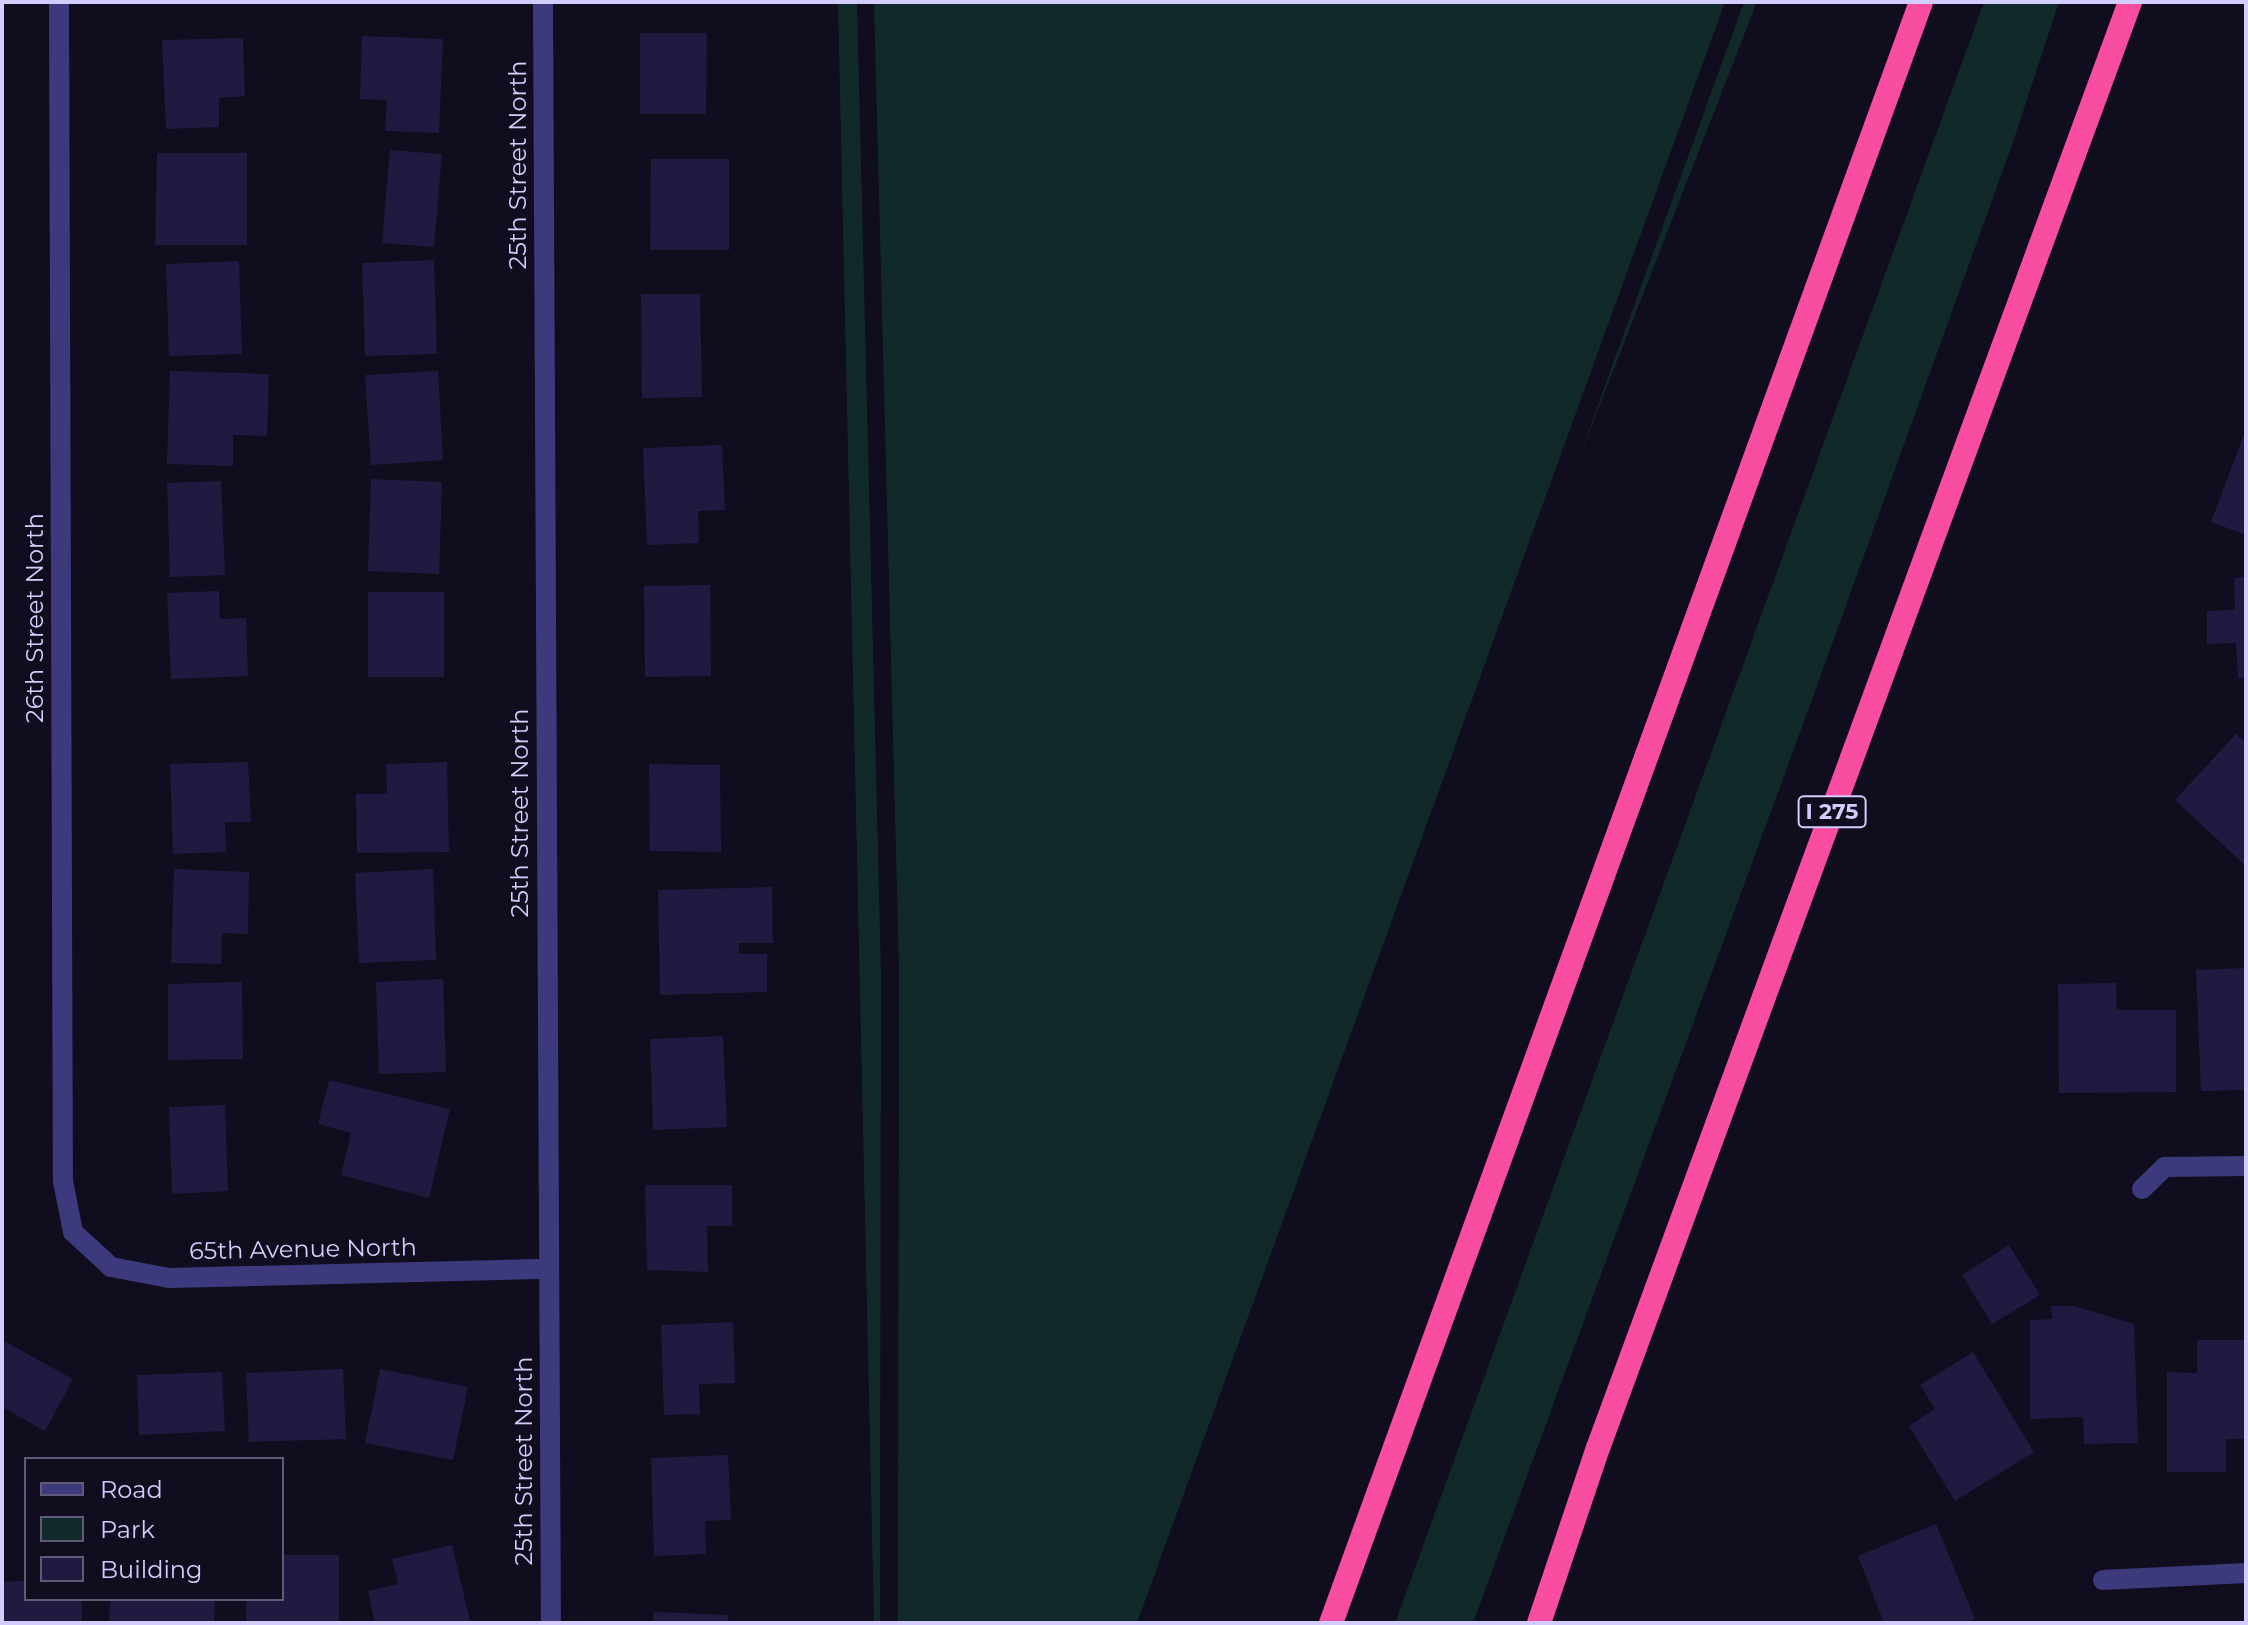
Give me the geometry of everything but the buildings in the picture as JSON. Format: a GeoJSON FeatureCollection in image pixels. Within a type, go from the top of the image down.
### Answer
{"type":"FeatureCollection","features":[{"type":"Feature","properties":{"kind":"highway"},"geometry":{"type":"LineString","coordinates":[[1331,1623],[1921,2]]}},
{"type":"Feature","properties":{"kind":"highway","name":"I 275"},"geometry":{"type":"LineString","coordinates":[[1539,1623],[1609,1418],[2130,2]]}},
{"type":"Feature","properties":{"kind":"street","name":"26th Street North"},"geometry":{"type":"LineString","coordinates":[[59,2],[63,1181],[73,1232]]}},
{"type":"Feature","properties":{"kind":"street","name":"25th Street North"},"geometry":{"type":"LineString","coordinates":[[543,2],[551,1623]]}},
{"type":"Feature","properties":{"kind":"street"},"geometry":{"type":"LineString","coordinates":[[2142,1189],[2165,1167],[2246,1166]]}},
{"type":"Feature","properties":{"kind":"street","name":"65th Avenue North"},"geometry":{"type":"LineString","coordinates":[[73,1232],[111,1267],[169,1278],[548,1269]]}},
{"type":"Feature","properties":{"kind":"street"},"geometry":{"type":"LineString","coordinates":[[2103,1580],[2246,1573]]}},
{"type":"Feature","properties":{"kind":"green space"},"geometry":{"type":"Polygon","coordinates":[[[838,2],[857,2],[881,974],[880,1623],[874,1623],[838,2]]]}},
{"type":"Feature","properties":{"kind":"green space"},"geometry":{"type":"Polygon","coordinates":[[[874,2],[1725,2],[1137,1623],[898,1623],[899,969],[874,2]]]}},
{"type":"Feature","properties":{"kind":"green space"},"geometry":{"type":"Polygon","coordinates":[[[1744,2],[1757,2],[1576,466],[1744,2]]]}},
{"type":"Feature","properties":{"kind":"green space"},"geometry":{"type":"Polygon","coordinates":[[[1984,2],[2059,2],[2012,145],[1809,708],[1473,1623],[1395,1623],[1984,2]]]}}]}
